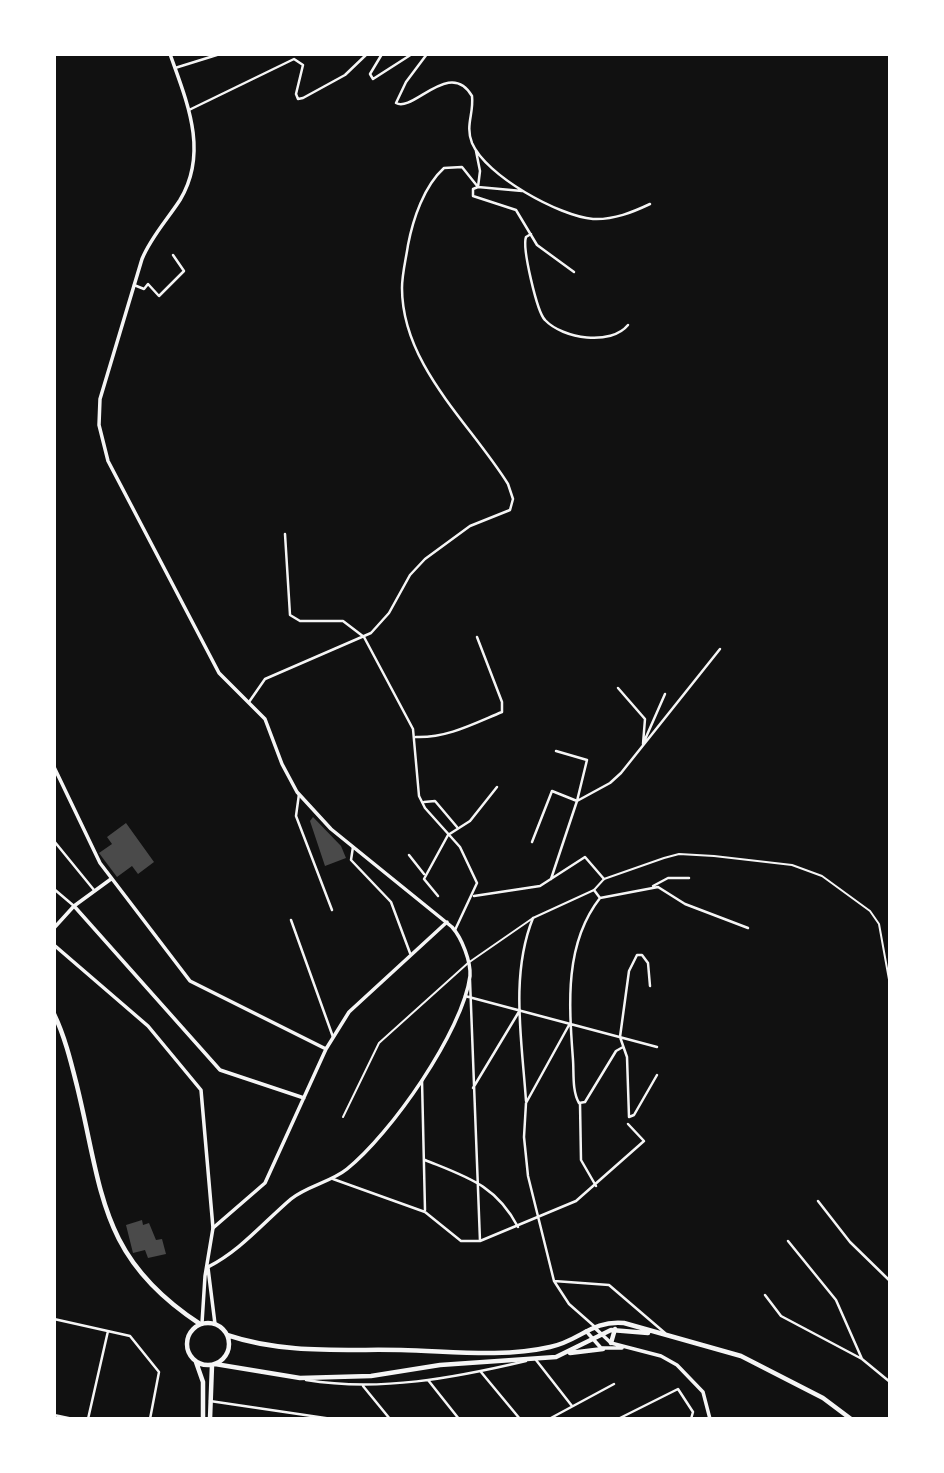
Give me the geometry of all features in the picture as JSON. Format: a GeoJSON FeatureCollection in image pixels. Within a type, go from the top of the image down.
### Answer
{"type":"FeatureCollection","features":[{"type":"Feature","properties":{"kind":"main road"},"geometry":{"type":"LineString","coordinates":[[170,54],[189,110],[195,142],[190,181],[148,244],[134,285],[100,399],[103,445],[119,483],[219,673],[265,719],[287,776],[299,794],[353,847],[447,922],[460,936],[470,974],[465,996],[445,1040],[395,1116],[367,1151],[346,1170],[293,1197],[239,1247],[208,1266]]}},
{"type":"Feature","properties":{"kind":"main road"},"geometry":{"type":"LineString","coordinates":[[54,767],[91,847],[111,879],[190,981],[326,1049]]}},
{"type":"Feature","properties":{"kind":"main road"},"geometry":{"type":"LineString","coordinates":[[54,928],[74,906],[111,879]]}},
{"type":"Feature","properties":{"kind":"main road"},"geometry":{"type":"LineString","coordinates":[[74,906],[220,1070],[304,1098]]}},
{"type":"Feature","properties":{"kind":"main road"},"geometry":{"type":"LineString","coordinates":[[213,1228],[265,1183],[326,1049],[349,1012],[447,922]]}},
{"type":"Feature","properties":{"kind":"main road"},"geometry":{"type":"LineString","coordinates":[[54,945],[148,1026],[201,1090],[213,1228],[201,1324],[190,1333],[187,1342],[188,1351],[203,1381],[203,1419]]}},
{"type":"Feature","properties":{"kind":"main road"},"geometry":{"type":"LineString","coordinates":[[54,1014],[65,1041],[96,1178],[113,1232],[148,1284],[201,1324],[215,1324],[227,1335],[260,1345],[296,1349],[463,1352],[550,1348],[607,1321],[659,1335]]}},
{"type":"Feature","properties":{"kind":"main road"},"geometry":{"type":"LineString","coordinates":[[208,1266],[212,1275],[215,1324]]}},
{"type":"Feature","properties":{"kind":"main road"},"geometry":{"type":"LineString","coordinates":[[594,1326],[611,1343],[661,1356],[677,1365],[703,1392],[711,1418]]}},
{"type":"Feature","properties":{"kind":"main road"},"geometry":{"type":"LineString","coordinates":[[566,1353],[599,1333],[615,1329],[670,1337],[741,1356],[823,1398],[851,1419]]}},
{"type":"Feature","properties":{"kind":"main road"},"geometry":{"type":"LineString","coordinates":[[611,1343],[615,1329]]}},
{"type":"Feature","properties":{"kind":"main road"},"geometry":{"type":"LineString","coordinates":[[586,1331],[603,1349]]}},
{"type":"Feature","properties":{"kind":"main road"},"geometry":{"type":"LineString","coordinates":[[210,1419],[213,1364],[227,1352],[227,1335]]}},
{"type":"Feature","properties":{"kind":"main road"},"geometry":{"type":"LineString","coordinates":[[195,1361],[300,1378],[371,1376],[440,1366],[526,1361],[566,1353],[624,1348]]}},
{"type":"Feature","properties":{"kind":"street"},"geometry":{"type":"LineString","coordinates":[[175,68],[220,54]]}},
{"type":"Feature","properties":{"kind":"street"},"geometry":{"type":"LineString","coordinates":[[189,110],[294,59],[303,65],[296,94],[298,99],[303,99],[345,75],[368,54]]}},
{"type":"Feature","properties":{"kind":"street"},"geometry":{"type":"LineString","coordinates":[[382,54],[370,75],[373,79],[412,54]]}},
{"type":"Feature","properties":{"kind":"street"},"geometry":{"type":"LineString","coordinates":[[427,54],[406,82],[396,103],[404,104],[440,86],[454,83],[465,87],[471,96],[467,122],[480,171],[478,187]]}},
{"type":"Feature","properties":{"kind":"street"},"geometry":{"type":"LineString","coordinates":[[474,148],[522,191],[549,205],[590,219],[613,217],[650,204]]}},
{"type":"Feature","properties":{"kind":"street"},"geometry":{"type":"LineString","coordinates":[[249,702],[265,679],[364,637],[389,613],[410,575],[425,559],[470,526],[507,513],[513,504],[508,484],[496,464],[425,368],[407,323],[402,289],[410,235],[418,211],[439,173],[449,166],[462,167],[478,187]]}},
{"type":"Feature","properties":{"kind":"street"},"geometry":{"type":"LineString","coordinates":[[522,191],[478,187],[473,189],[473,196],[516,210],[546,255],[574,272]]}},
{"type":"Feature","properties":{"kind":"street"},"geometry":{"type":"LineString","coordinates":[[531,234],[526,237],[524,252],[538,308],[546,322],[563,331],[606,338],[614,337],[628,325]]}},
{"type":"Feature","properties":{"kind":"street"},"geometry":{"type":"LineString","coordinates":[[134,285],[144,289],[148,284],[159,296],[184,271],[173,255]]}},
{"type":"Feature","properties":{"kind":"street"},"geometry":{"type":"LineString","coordinates":[[285,534],[290,615],[300,621],[343,621],[364,637],[416,737],[415,779],[422,803],[460,847],[476,878],[477,887],[454,930]]}},
{"type":"Feature","properties":{"kind":"street"},"geometry":{"type":"LineString","coordinates":[[416,737],[434,738],[456,732],[502,712],[502,702],[477,637]]}},
{"type":"Feature","properties":{"kind":"street"},"geometry":{"type":"LineString","coordinates":[[578,801],[610,783],[720,649]]}},
{"type":"Feature","properties":{"kind":"street"},"geometry":{"type":"LineString","coordinates":[[618,688],[645,719],[643,744]]}},
{"type":"Feature","properties":{"kind":"street"},"geometry":{"type":"LineString","coordinates":[[643,744],[665,694]]}},
{"type":"Feature","properties":{"kind":"street"},"geometry":{"type":"LineString","coordinates":[[551,879],[578,801],[587,760],[556,751]]}},
{"type":"Feature","properties":{"kind":"street"},"geometry":{"type":"LineString","coordinates":[[54,782],[58,777]]}},
{"type":"Feature","properties":{"kind":"street"},"geometry":{"type":"LineString","coordinates":[[424,874],[448,835],[470,821],[497,787]]}},
{"type":"Feature","properties":{"kind":"street"},"geometry":{"type":"LineString","coordinates":[[532,842],[552,791],[578,801]]}},
{"type":"Feature","properties":{"kind":"street"},"geometry":{"type":"LineString","coordinates":[[299,794],[296,816],[331,910]]}},
{"type":"Feature","properties":{"kind":"street"},"geometry":{"type":"LineString","coordinates":[[422,803],[435,801],[457,827]]}},
{"type":"Feature","properties":{"kind":"street"},"geometry":{"type":"LineString","coordinates":[[54,841],[94,890]]}},
{"type":"Feature","properties":{"kind":"street"},"geometry":{"type":"LineString","coordinates":[[353,847],[351,860],[391,902],[411,955]]}},
{"type":"Feature","properties":{"kind":"street"},"geometry":{"type":"LineString","coordinates":[[409,855],[424,874],[426,884],[438,896]]}},
{"type":"Feature","properties":{"kind":"street"},"geometry":{"type":"LineString","coordinates":[[472,896],[540,886],[585,857],[604,879]]}},
{"type":"Feature","properties":{"kind":"street"},"geometry":{"type":"LineString","coordinates":[[596,1186],[581,1160],[580,1103],[576,1098],[569,1025],[575,950],[587,918],[600,898],[651,887],[668,878],[689,878]]}},
{"type":"Feature","properties":{"kind":"street"},"geometry":{"type":"LineString","coordinates":[[651,887],[663,889],[685,904],[748,928]]}},
{"type":"Feature","properties":{"kind":"street"},"geometry":{"type":"LineString","coordinates":[[54,889],[74,906]]}},
{"type":"Feature","properties":{"kind":"street"},"geometry":{"type":"LineString","coordinates":[[594,890],[600,898]]}},
{"type":"Feature","properties":{"kind":"street"},"geometry":{"type":"LineString","coordinates":[[533,918],[522,954],[520,1009],[527,1163],[554,1281],[569,1304],[594,1326]]}},
{"type":"Feature","properties":{"kind":"street"},"geometry":{"type":"LineString","coordinates":[[291,920],[333,1037]]}},
{"type":"Feature","properties":{"kind":"street"},"geometry":{"type":"LineString","coordinates":[[650,986],[648,962],[642,956],[637,956],[629,971],[620,1037],[627,1057],[629,1117],[634,1115],[657,1075]]}},
{"type":"Feature","properties":{"kind":"street"},"geometry":{"type":"LineString","coordinates":[[470,974],[480,1241]]}},
{"type":"Feature","properties":{"kind":"street"},"geometry":{"type":"LineString","coordinates":[[465,996],[657,1047]]}},
{"type":"Feature","properties":{"kind":"street"},"geometry":{"type":"LineString","coordinates":[[473,1088],[520,1009]]}},
{"type":"Feature","properties":{"kind":"street"},"geometry":{"type":"LineString","coordinates":[[526,1103],[569,1025]]}},
{"type":"Feature","properties":{"kind":"street"},"geometry":{"type":"LineString","coordinates":[[580,1103],[585,1102],[616,1051],[623,1047]]}},
{"type":"Feature","properties":{"kind":"street"},"geometry":{"type":"LineString","coordinates":[[422,1077],[425,1212]]}},
{"type":"Feature","properties":{"kind":"street"},"geometry":{"type":"LineString","coordinates":[[329,1179],[352,1184],[425,1212],[453,1237],[469,1243],[480,1241],[576,1201],[596,1186],[644,1141],[628,1124]]}},
{"type":"Feature","properties":{"kind":"street"},"geometry":{"type":"LineString","coordinates":[[423,1159],[492,1190],[507,1206],[519,1227]]}},
{"type":"Feature","properties":{"kind":"street"},"geometry":{"type":"LineString","coordinates":[[818,1201],[850,1242],[890,1281]]}},
{"type":"Feature","properties":{"kind":"street"},"geometry":{"type":"LineString","coordinates":[[789,1241],[836,1300],[862,1359]]}},
{"type":"Feature","properties":{"kind":"street"},"geometry":{"type":"LineString","coordinates":[[554,1281],[609,1285],[670,1337]]}},
{"type":"Feature","properties":{"kind":"street"},"geometry":{"type":"LineString","coordinates":[[765,1295],[781,1316],[862,1359],[890,1382]]}},
{"type":"Feature","properties":{"kind":"street"},"geometry":{"type":"LineString","coordinates":[[54,1319],[130,1336],[159,1372],[150,1419]]}},
{"type":"Feature","properties":{"kind":"street"},"geometry":{"type":"LineString","coordinates":[[88,1419],[108,1331]]}},
{"type":"Feature","properties":{"kind":"street"},"geometry":{"type":"LineString","coordinates":[[536,1360],[572,1406]]}},
{"type":"Feature","properties":{"kind":"street"},"geometry":{"type":"LineString","coordinates":[[300,1378],[363,1386],[481,1372],[526,1361]]}},
{"type":"Feature","properties":{"kind":"street"},"geometry":{"type":"LineString","coordinates":[[481,1372],[520,1419]]}},
{"type":"Feature","properties":{"kind":"street"},"geometry":{"type":"LineString","coordinates":[[428,1380],[459,1419]]}},
{"type":"Feature","properties":{"kind":"street"},"geometry":{"type":"LineString","coordinates":[[549,1419],[614,1384]]}},
{"type":"Feature","properties":{"kind":"street"},"geometry":{"type":"LineString","coordinates":[[363,1386],[390,1419]]}},
{"type":"Feature","properties":{"kind":"street"},"geometry":{"type":"LineString","coordinates":[[618,1419],[678,1389],[693,1412],[691,1419]]}},
{"type":"Feature","properties":{"kind":"street"},"geometry":{"type":"LineString","coordinates":[[210,1401],[332,1419]]}},
{"type":"Feature","properties":{"kind":"street"},"geometry":{"type":"LineString","coordinates":[[54,1415],[73,1419]]}},
{"type":"Feature","properties":{"kind":"lane"},"geometry":{"type":"LineString","coordinates":[[343,1117],[379,1043],[468,963],[533,918],[594,890],[604,879],[664,858],[695,854],[792,865],[822,876],[870,911],[879,924],[890,985]]}},
{"type":"Feature","properties":{"kind":"building"},"geometry":{"type":"Polygon","coordinates":[[[313,817],[341,846],[346,858],[325,866],[310,821],[313,817]]]}},
{"type":"Feature","properties":{"kind":"building"},"geometry":{"type":"Polygon","coordinates":[[[126,823],[154,862],[138,874],[132,866],[117,877],[99,853],[112,844],[107,837],[126,823]]]}},
{"type":"Feature","properties":{"kind":"building"},"geometry":{"type":"Polygon","coordinates":[[[142,1220],[143,1225],[149,1223],[156,1240],[162,1239],[166,1254],[148,1258],[145,1250],[133,1253],[126,1225],[142,1220]]]}}]}
